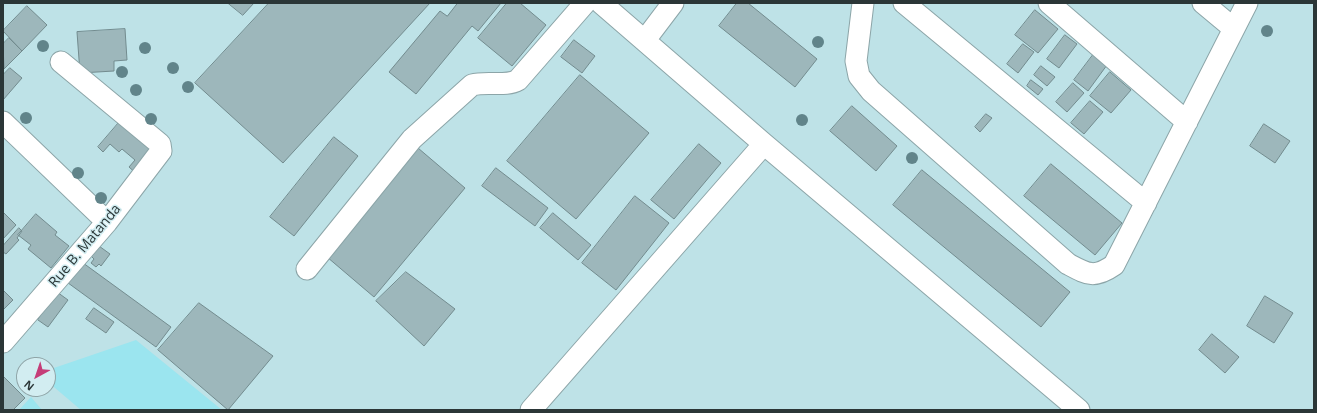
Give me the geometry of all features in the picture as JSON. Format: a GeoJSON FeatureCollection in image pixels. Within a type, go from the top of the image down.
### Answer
{"type":"FeatureCollection","features":[{"type":"Feature","properties":{"kind":"street"},"geometry":{"type":"LineString","coordinates":[[307,269],[412,139],[472,85],[480,83],[513,84],[585,3]]}},
{"type":"Feature","properties":{"kind":"street"},"geometry":{"type":"LineString","coordinates":[[601,3],[764,144],[1079,410]]}},
{"type":"Feature","properties":{"kind":"street"},"geometry":{"type":"LineString","coordinates":[[645,40],[673,3]]}},
{"type":"Feature","properties":{"kind":"street"},"geometry":{"type":"LineString","coordinates":[[863,3],[856,60],[859,76],[871,91],[1068,264],[1087,274],[1102,273],[1114,265],[1247,3]]}},
{"type":"Feature","properties":{"kind":"street"},"geometry":{"type":"LineString","coordinates":[[904,3],[1146,203]]}},
{"type":"Feature","properties":{"kind":"street"},"geometry":{"type":"LineString","coordinates":[[1050,3],[1187,122]]}},
{"type":"Feature","properties":{"kind":"street"},"geometry":{"type":"LineString","coordinates":[[1204,3],[1233,28]]}},
{"type":"Feature","properties":{"kind":"street","name":"Rue B. Matanda"},"geometry":{"type":"LineString","coordinates":[[3,342],[107,222],[159,155],[162,147],[61,62]]}},
{"type":"Feature","properties":{"kind":"street"},"geometry":{"type":"LineString","coordinates":[[3,122],[107,222]]}},
{"type":"Feature","properties":{"kind":"street"},"geometry":{"type":"LineString","coordinates":[[531,410],[764,144]]}},
{"type":"Feature","properties":{"kind":"shaded area"},"geometry":{"type":"Polygon","coordinates":[[[3,3],[1314,3],[1314,410],[3,410],[3,3]]]}},
{"type":"Feature","properties":{"kind":"shaded area"},"geometry":{"type":"Polygon","coordinates":[[[136,340],[222,410],[81,410],[56,389],[56,367],[136,340]]]}},
{"type":"Feature","properties":{"kind":"shaded area"},"geometry":{"type":"Polygon","coordinates":[[[31,397],[42,410],[19,410],[31,397]]]}},
{"type":"Feature","properties":{"kind":"building"},"geometry":{"type":"Polygon","coordinates":[[[228,3],[254,3],[243,15],[228,3]]]}},
{"type":"Feature","properties":{"kind":"building"},"geometry":{"type":"Polygon","coordinates":[[[269,3],[430,3],[283,163],[195,83],[269,3]]]}},
{"type":"Feature","properties":{"kind":"building"},"geometry":{"type":"Polygon","coordinates":[[[458,3],[501,3],[478,31],[472,26],[416,94],[389,72],[440,11],[447,16],[458,3]]]}},
{"type":"Feature","properties":{"kind":"building"},"geometry":{"type":"Polygon","coordinates":[[[507,3],[520,3],[546,25],[512,66],[478,38],[507,3]]]}},
{"type":"Feature","properties":{"kind":"building"},"geometry":{"type":"Polygon","coordinates":[[[737,3],[748,3],[817,59],[795,87],[719,26],[737,3]]]}},
{"type":"Feature","properties":{"kind":"building"},"geometry":{"type":"Polygon","coordinates":[[[27,6],[47,25],[22,51],[3,31],[27,6]]]}},
{"type":"Feature","properties":{"kind":"building"},"geometry":{"type":"Polygon","coordinates":[[[1035,10],[1058,29],[1038,53],[1015,35],[1035,10]]]}},
{"type":"Feature","properties":{"kind":"building"},"geometry":{"type":"Polygon","coordinates":[[[125,29],[127,60],[114,61],[114,71],[80,73],[77,32],[125,29]]]}},
{"type":"Feature","properties":{"kind":"building"},"geometry":{"type":"Polygon","coordinates":[[[1065,35],[1077,44],[1059,68],[1047,59],[1065,35]]]}},
{"type":"Feature","properties":{"kind":"building"},"geometry":{"type":"Polygon","coordinates":[[[9,38],[22,51],[4,69],[3,44],[9,38]]]}},
{"type":"Feature","properties":{"kind":"building"},"geometry":{"type":"Polygon","coordinates":[[[574,40],[595,56],[582,73],[561,57],[574,40]]]}},
{"type":"Feature","properties":{"kind":"building"},"geometry":{"type":"Polygon","coordinates":[[[1023,44],[1034,52],[1018,73],[1007,64],[1023,44]]]}},
{"type":"Feature","properties":{"kind":"building"},"geometry":{"type":"Polygon","coordinates":[[[1093,55],[1107,65],[1088,91],[1074,80],[1093,55]]]}},
{"type":"Feature","properties":{"kind":"building"},"geometry":{"type":"Polygon","coordinates":[[[1041,66],[1055,77],[1047,86],[1034,75],[1041,66]]]}},
{"type":"Feature","properties":{"kind":"building"},"geometry":{"type":"Polygon","coordinates":[[[10,68],[22,78],[3,100],[3,75],[10,68]]]}},
{"type":"Feature","properties":{"kind":"building"},"geometry":{"type":"Polygon","coordinates":[[[1110,72],[1131,90],[1111,113],[1090,96],[1110,72]]]}},
{"type":"Feature","properties":{"kind":"building"},"geometry":{"type":"Polygon","coordinates":[[[580,75],[649,133],[576,219],[507,161],[580,75]]]}},
{"type":"Feature","properties":{"kind":"building"},"geometry":{"type":"Polygon","coordinates":[[[1031,80],[1043,89],[1038,95],[1027,86],[1031,80]]]}},
{"type":"Feature","properties":{"kind":"building"},"geometry":{"type":"Polygon","coordinates":[[[1073,83],[1084,93],[1067,112],[1056,102],[1073,83]]]}},
{"type":"Feature","properties":{"kind":"building"},"geometry":{"type":"Polygon","coordinates":[[[1090,101],[1103,112],[1084,134],[1071,123],[1090,101]]]}},
{"type":"Feature","properties":{"kind":"building"},"geometry":{"type":"Polygon","coordinates":[[[852,106],[897,146],[876,171],[830,131],[852,106]]]}},
{"type":"Feature","properties":{"kind":"building"},"geometry":{"type":"Polygon","coordinates":[[[986,114],[992,118],[980,132],[975,127],[986,114]]]}},
{"type":"Feature","properties":{"kind":"building"},"geometry":{"type":"Polygon","coordinates":[[[122,119],[157,152],[138,175],[129,167],[135,160],[122,149],[119,152],[110,144],[103,152],[98,147],[122,119]]]}},
{"type":"Feature","properties":{"kind":"building"},"geometry":{"type":"Polygon","coordinates":[[[1264,124],[1290,141],[1275,163],[1250,146],[1264,124]]]}},
{"type":"Feature","properties":{"kind":"building"},"geometry":{"type":"Polygon","coordinates":[[[334,137],[358,156],[294,236],[270,217],[334,137]]]}},
{"type":"Feature","properties":{"kind":"building"},"geometry":{"type":"Polygon","coordinates":[[[699,144],[721,163],[674,219],[651,200],[699,144]]]}},
{"type":"Feature","properties":{"kind":"building"},"geometry":{"type":"Polygon","coordinates":[[[418,148],[465,188],[374,297],[327,257],[418,148]]]}},
{"type":"Feature","properties":{"kind":"building"},"geometry":{"type":"Polygon","coordinates":[[[1051,164],[1122,223],[1095,255],[1024,196],[1051,164]]]}},
{"type":"Feature","properties":{"kind":"building"},"geometry":{"type":"Polygon","coordinates":[[[496,168],[548,208],[535,226],[482,186],[496,168]]]}},
{"type":"Feature","properties":{"kind":"building"},"geometry":{"type":"Polygon","coordinates":[[[922,170],[1070,292],[1041,327],[893,205],[922,170]]]}},
{"type":"Feature","properties":{"kind":"building"},"geometry":{"type":"Polygon","coordinates":[[[635,196],[669,223],[616,290],[582,263],[635,196]]]}},
{"type":"Feature","properties":{"kind":"building"},"geometry":{"type":"Polygon","coordinates":[[[3,212],[16,225],[3,239],[3,212]]]}},
{"type":"Feature","properties":{"kind":"building"},"geometry":{"type":"Polygon","coordinates":[[[553,213],[591,245],[578,260],[540,228],[553,213]]]}},
{"type":"Feature","properties":{"kind":"building"},"geometry":{"type":"Polygon","coordinates":[[[36,214],[57,232],[55,235],[69,246],[51,268],[28,249],[31,245],[18,235],[36,214]]]}},
{"type":"Feature","properties":{"kind":"building"},"geometry":{"type":"Polygon","coordinates":[[[19,228],[22,231],[17,238],[19,240],[6,254],[3,252],[3,246],[19,228]]]}},
{"type":"Feature","properties":{"kind":"building"},"geometry":{"type":"Polygon","coordinates":[[[99,246],[110,254],[101,266],[99,264],[96,267],[91,263],[94,259],[92,257],[99,246]]]}},
{"type":"Feature","properties":{"kind":"building"},"geometry":{"type":"Polygon","coordinates":[[[79,260],[171,327],[156,347],[64,280],[79,260]]]}},
{"type":"Feature","properties":{"kind":"building"},"geometry":{"type":"Polygon","coordinates":[[[406,272],[455,309],[424,346],[376,301],[406,272]]]}},
{"type":"Feature","properties":{"kind":"building"},"geometry":{"type":"Polygon","coordinates":[[[3,290],[13,300],[3,310],[3,290]]]}},
{"type":"Feature","properties":{"kind":"building"},"geometry":{"type":"Polygon","coordinates":[[[57,292],[68,300],[48,327],[38,320],[57,292]]]}},
{"type":"Feature","properties":{"kind":"building"},"geometry":{"type":"Polygon","coordinates":[[[1265,296],[1293,313],[1274,343],[1247,326],[1265,296]]]}},
{"type":"Feature","properties":{"kind":"building"},"geometry":{"type":"Polygon","coordinates":[[[199,303],[273,356],[228,410],[158,350],[199,303]]]}},
{"type":"Feature","properties":{"kind":"building"},"geometry":{"type":"Polygon","coordinates":[[[94,308],[114,322],[106,333],[86,319],[94,308]]]}},
{"type":"Feature","properties":{"kind":"building"},"geometry":{"type":"Polygon","coordinates":[[[1212,334],[1239,357],[1225,373],[1199,350],[1212,334]]]}},
{"type":"Feature","properties":{"kind":"building"},"geometry":{"type":"Polygon","coordinates":[[[3,376],[16,389],[16,397],[25,398],[13,410],[3,410],[3,376]]]}}]}
